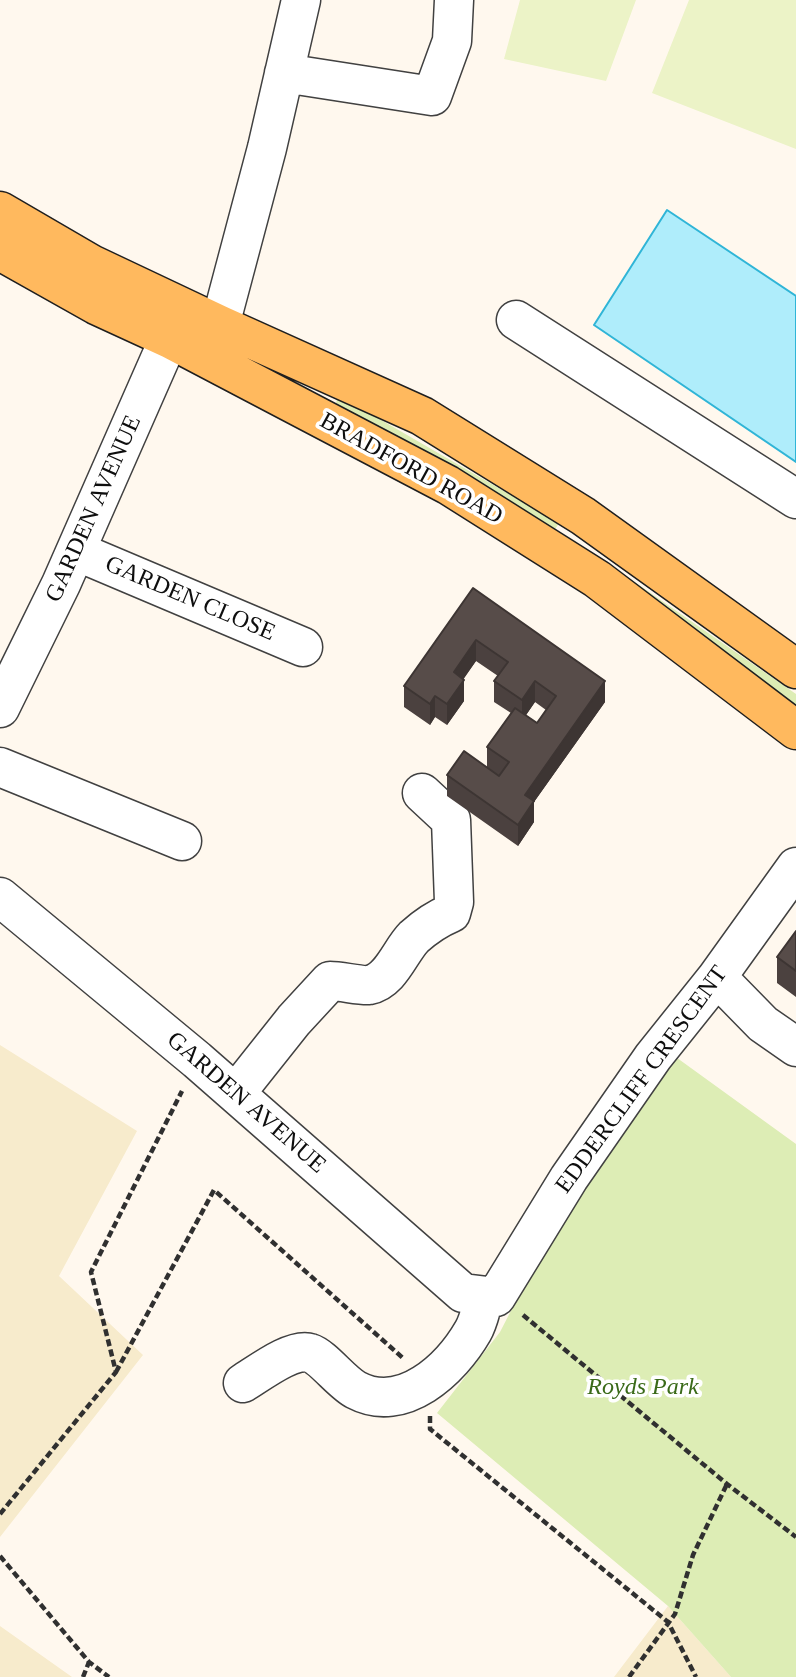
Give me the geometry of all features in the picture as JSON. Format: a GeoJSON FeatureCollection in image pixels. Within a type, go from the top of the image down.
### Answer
{"type":"FeatureCollection","features":[{"type":"Feature","properties":{"kind":"main road","name":"BRADFORD ROAD"},"geometry":{"type":"LineString","coordinates":[[0,211],[91,264],[176,323],[214,343],[343,429],[460,493],[597,579],[796,730]]}},
{"type":"Feature","properties":{"kind":"main road","name":"BRADFORD ROAD"},"geometry":{"type":"LineString","coordinates":[[0,251],[96,305],[176,323]]}},
{"type":"Feature","properties":{"kind":"main road","name":"BRADFORD ROAD"},"geometry":{"type":"LineString","coordinates":[[214,343],[422,416],[583,516],[796,669]]}},
{"type":"Feature","properties":{"kind":"street"},"geometry":{"type":"LineString","coordinates":[[214,343],[267,148],[301,0]]}},
{"type":"Feature","properties":{"kind":"street"},"geometry":{"type":"LineString","coordinates":[[284,73],[432,96],[452,41],[454,0]]}},
{"type":"Feature","properties":{"kind":"street"},"geometry":{"type":"LineString","coordinates":[[516,320],[796,499]]}},
{"type":"Feature","properties":{"kind":"street","name":"GARDEN AVENUE"},"geometry":{"type":"LineString","coordinates":[[0,708],[76,551],[176,323]]}},
{"type":"Feature","properties":{"kind":"street","name":"GARDEN CLOSE"},"geometry":{"type":"LineString","coordinates":[[76,551],[303,647]]}},
{"type":"Feature","properties":{"kind":"street"},"geometry":{"type":"LineString","coordinates":[[0,766],[182,841]]}},
{"type":"Feature","properties":{"kind":"street"},"geometry":{"type":"LineString","coordinates":[[236,1093],[294,1020],[330,981],[367,985],[380,980],[414,938],[442,917],[452,913],[454,902],[451,820],[422,793]]}},
{"type":"Feature","properties":{"kind":"street","name":"EDDERCLIFF CRESCENT"},"geometry":{"type":"LineString","coordinates":[[243,1383],[294,1353],[311,1353],[356,1390],[378,1397],[409,1393],[429,1381],[456,1355],[475,1329],[490,1296],[653,1057],[717,977],[796,867]]}},
{"type":"Feature","properties":{"kind":"street","name":"GARDEN AVENUE"},"geometry":{"type":"LineString","coordinates":[[0,897],[236,1093],[463,1293],[490,1296]]}},
{"type":"Feature","properties":{"kind":"street"},"geometry":{"type":"LineString","coordinates":[[717,977],[763,1024],[796,1047]]}},
{"type":"Feature","properties":{"kind":"path"},"geometry":{"type":"LineString","coordinates":[[0,1514],[116,1372],[91,1272],[197,1060]]}},
{"type":"Feature","properties":{"kind":"path"},"geometry":{"type":"LineString","coordinates":[[490,1296],[553,1338],[727,1484],[796,1537]]}},
{"type":"Feature","properties":{"kind":"path"},"geometry":{"type":"LineString","coordinates":[[629,1677],[675,1614],[693,1555],[727,1484]]}},
{"type":"Feature","properties":{"kind":"path"},"geometry":{"type":"LineString","coordinates":[[0,1556],[89,1662],[109,1677]]}},
{"type":"Feature","properties":{"kind":"path"},"geometry":{"type":"LineString","coordinates":[[83,1677],[89,1662]]}},
{"type":"Feature","properties":{"kind":"shaded area"},"geometry":{"type":"Polygon","coordinates":[[[0,1045],[137,1131],[59,1276],[143,1355],[0,1537],[0,1045]]]}},
{"type":"Feature","properties":{"kind":"shaded area"},"geometry":{"type":"Polygon","coordinates":[[[668,1606],[731,1677],[614,1677],[668,1606]]]}},
{"type":"Feature","properties":{"kind":"shaded area"},"geometry":{"type":"Polygon","coordinates":[[[0,1626],[72,1677],[0,1677],[0,1626]]]}},
{"type":"Feature","properties":{"kind":"green space"},"geometry":{"type":"Polygon","coordinates":[[[520,0],[636,0],[606,81],[504,59],[520,0]]]}},
{"type":"Feature","properties":{"kind":"green space"},"geometry":{"type":"Polygon","coordinates":[[[689,0],[796,0],[796,149],[652,93],[689,0]]]}},
{"type":"Feature","properties":{"kind":"green space"},"geometry":{"type":"Polygon","coordinates":[[[338,395],[559,523],[551,536],[336,403],[338,395]]]}},
{"type":"Feature","properties":{"kind":"green space"},"geometry":{"type":"Polygon","coordinates":[[[616,569],[796,694],[796,710],[611,575],[616,569]]]}},
{"type":"Feature","properties":{"kind":"green space","name":"Royds Park"},"geometry":{"type":"Polygon","coordinates":[[[673,1055],[796,1144],[796,1677],[731,1677],[668,1606],[437,1413],[500,1332],[547,1241],[673,1055]]]}},
{"type":"Feature","properties":{"kind":"water"},"geometry":{"type":"Polygon","coordinates":[[[667,210],[796,296],[796,462],[594,325],[667,210]]]}},
{"type":"Feature","properties":{"kind":"building"},"geometry":{"type":"Polygon","coordinates":[[[473,588],[605,681],[525,795],[534,801],[518,825],[447,775],[464,751],[499,776],[509,762],[487,747],[515,708],[537,723],[556,696],[535,681],[522,700],[494,681],[508,662],[476,640],[454,672],[464,680],[447,704],[435,696],[430,704],[404,686],[473,588]]]}},
{"type":"Feature","properties":{"kind":"building"},"geometry":{"type":"Polygon","coordinates":[[[796,931],[796,971],[777,957],[796,931]]]}}]}
